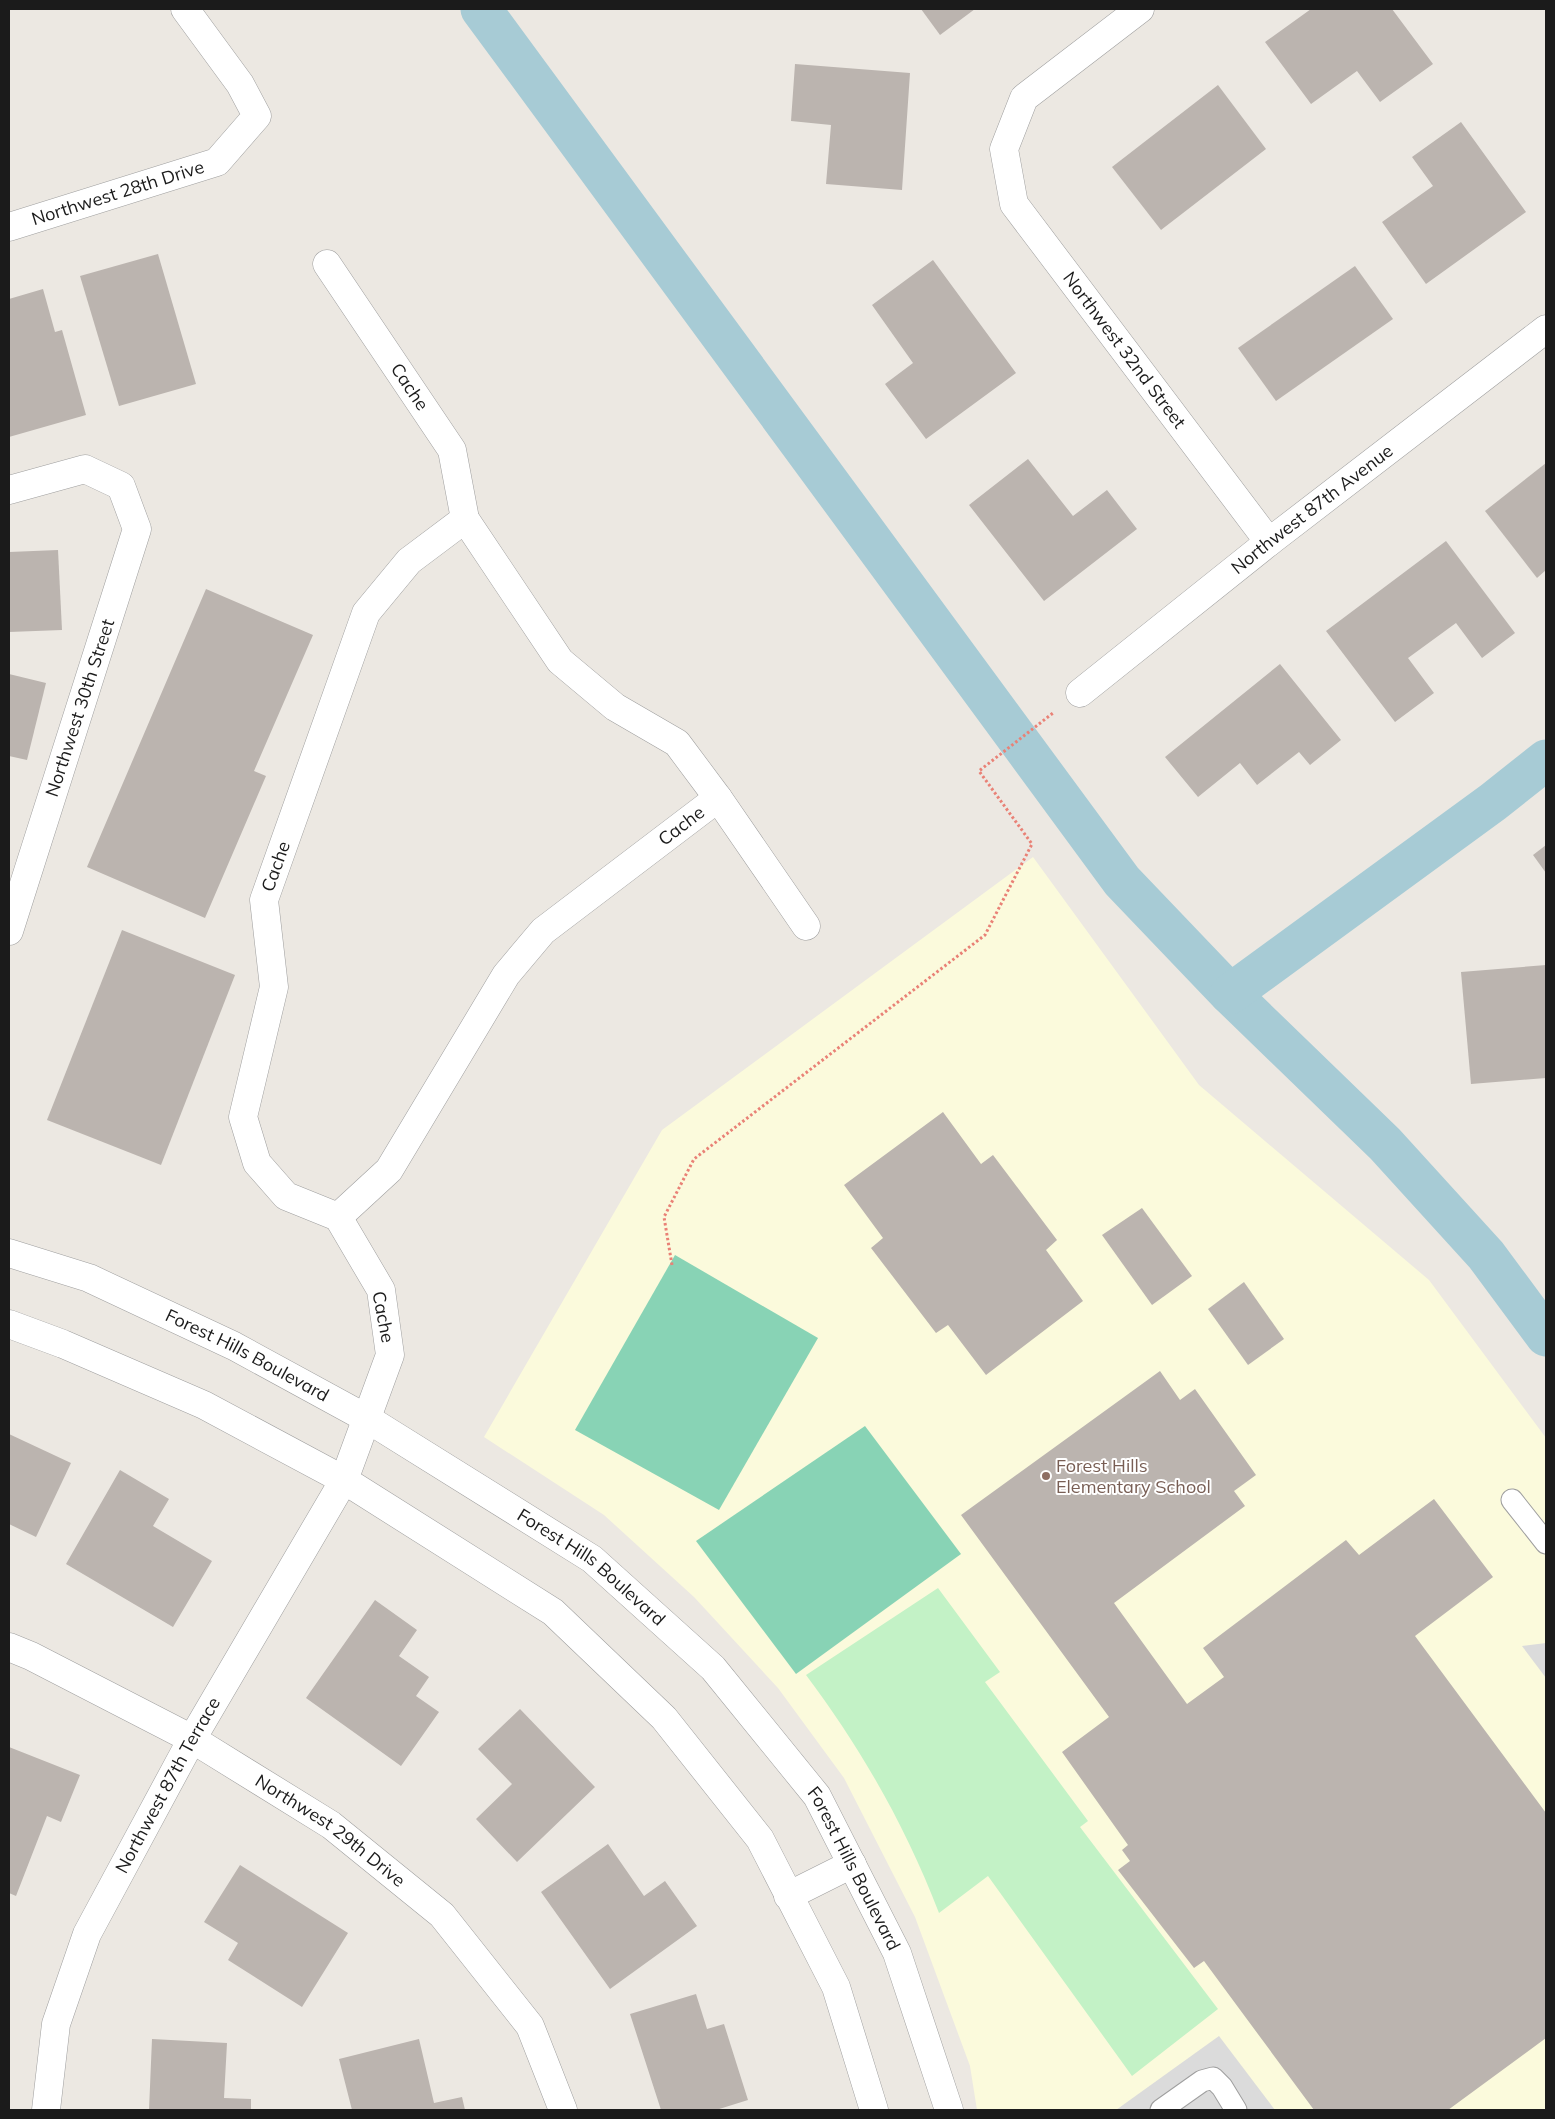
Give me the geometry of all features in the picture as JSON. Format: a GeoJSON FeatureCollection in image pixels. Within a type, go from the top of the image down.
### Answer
{"type":"FeatureCollection","features":[{"type":"Feature","properties":{"kind":"street","name":"Northwest 28th Drive"},"geometry":{"type":"LineString","coordinates":[[9,227],[217,162],[256,116],[240,84],[185,9]]}},
{"type":"Feature","properties":{"kind":"street","name":"Northwest 32nd Street"},"geometry":{"type":"LineString","coordinates":[[1140,9],[1024,98],[1004,148],[1014,204],[1269,542]]}},
{"type":"Feature","properties":{"kind":"street","name":"Cache"},"geometry":{"type":"LineString","coordinates":[[327,264],[452,450],[465,519],[560,661],[614,707],[677,743],[718,798],[806,926]]}},
{"type":"Feature","properties":{"kind":"street","name":"Northwest 87th Avenue"},"geometry":{"type":"LineString","coordinates":[[1080,693],[1269,542],[1546,329]]}},
{"type":"Feature","properties":{"kind":"street","name":"Northwest 30th Street"},"geometry":{"type":"LineString","coordinates":[[9,490],[85,469],[121,486],[137,529],[9,931]]}},
{"type":"Feature","properties":{"kind":"street","name":"Cache"},"geometry":{"type":"LineString","coordinates":[[344,1480],[390,1355],[381,1290],[338,1217],[286,1196],[257,1162],[243,1117],[274,987],[264,900],[366,613],[410,561],[465,519]]}},
{"type":"Feature","properties":{"kind":"street","name":"Cache"},"geometry":{"type":"LineString","coordinates":[[338,1217],[389,1170],[506,975],[543,931],[718,798]]}},
{"type":"Feature","properties":{"kind":"street","name":"Forest Hills Boulevard"},"geometry":{"type":"LineString","coordinates":[[9,1253],[88,1278],[234,1346],[366,1418],[592,1559],[713,1668],[818,1796],[897,1953],[949,2110]]}},
{"type":"Feature","properties":{"kind":"street"},"geometry":{"type":"LineString","coordinates":[[9,1324],[63,1344],[204,1404],[344,1480],[553,1612],[664,1718],[760,1839],[836,1987],[874,2110]]}},
{"type":"Feature","properties":{"kind":"street","name":"Northwest 87th Terrace"},"geometry":{"type":"LineString","coordinates":[[46,2110],[56,2024],[87,1934],[192,1739],[344,1480]]}},
{"type":"Feature","properties":{"kind":"street","name":"Northwest 29th Drive"},"geometry":{"type":"LineString","coordinates":[[9,1647],[31,1656],[192,1739],[331,1825],[442,1915],[530,2026],[562,2110]]}},
{"type":"Feature","properties":{"kind":"street"},"geometry":{"type":"LineString","coordinates":[[788,1896],[852,1864]]}},
{"type":"Feature","properties":{"kind":"lane"},"geometry":{"type":"LineString","coordinates":[[1512,1500],[1546,1543]]}},
{"type":"Feature","properties":{"kind":"lane"},"geometry":{"type":"LineString","coordinates":[[1161,2110],[1202,2081],[1214,2078],[1236,2110]]}},
{"type":"Feature","properties":{"kind":"path"},"geometry":{"type":"LineString","coordinates":[[672,1264],[664,1217],[694,1159],[985,935],[1032,844],[979,770],[1057,710]]}},
{"type":"Feature","properties":{"kind":"shaded area","name":"Forest Hills Elementary School"},"geometry":{"type":"Polygon","coordinates":[[[1033,857],[1199,1085],[1429,1280],[1546,1438],[1546,2110],[977,2110],[970,2066],[915,1917],[844,1778],[778,1688],[694,1597],[604,1515],[484,1437],[662,1130],[1033,857]]]}},
{"type":"Feature","properties":{"kind":"shaded area"},"geometry":{"type":"Polygon","coordinates":[[[1546,1643],[1546,1678],[1522,1646],[1546,1643]]]}},
{"type":"Feature","properties":{"kind":"shaded area"},"geometry":{"type":"Polygon","coordinates":[[[1219,2036],[1275,2110],[1116,2110],[1219,2036]]]}},
{"type":"Feature","properties":{"kind":"green space"},"geometry":{"type":"Polygon","coordinates":[[[675,1255],[818,1338],[719,1510],[575,1430],[675,1255]]]}},
{"type":"Feature","properties":{"kind":"green space"},"geometry":{"type":"Polygon","coordinates":[[[865,1426],[961,1554],[796,1674],[696,1541],[865,1426]]]}},
{"type":"Feature","properties":{"kind":"green space"},"geometry":{"type":"Polygon","coordinates":[[[938,1588],[1000,1672],[985,1682],[1088,1821],[1080,1827],[1218,2009],[1132,2076],[988,1876],[939,1913],[912,1850],[881,1789],[845,1731],[806,1675],[938,1588]]]}},
{"type":"Feature","properties":{"kind":"building"},"geometry":{"type":"Polygon","coordinates":[[[921,9],[975,9],[940,35],[921,9]]]}},
{"type":"Feature","properties":{"kind":"building"},"geometry":{"type":"Polygon","coordinates":[[[1311,9],[1392,9],[1433,64],[1380,102],[1357,71],[1311,104],[1265,42],[1311,9]]]}},
{"type":"Feature","properties":{"kind":"building"},"geometry":{"type":"Polygon","coordinates":[[[795,64],[910,73],[902,190],[826,184],[831,125],[791,121],[795,64]]]}},
{"type":"Feature","properties":{"kind":"building"},"geometry":{"type":"Polygon","coordinates":[[[1218,85],[1266,149],[1161,230],[1112,167],[1218,85]]]}},
{"type":"Feature","properties":{"kind":"building"},"geometry":{"type":"Polygon","coordinates":[[[1461,122],[1526,212],[1426,284],[1382,222],[1433,186],[1412,157],[1461,122]]]}},
{"type":"Feature","properties":{"kind":"building"},"geometry":{"type":"Polygon","coordinates":[[[158,254],[196,384],[119,406],[80,276],[158,254]]]}},
{"type":"Feature","properties":{"kind":"building"},"geometry":{"type":"Polygon","coordinates":[[[933,260],[1016,373],[926,439],[885,384],[913,363],[872,305],[933,260]]]}},
{"type":"Feature","properties":{"kind":"building"},"geometry":{"type":"Polygon","coordinates":[[[1355,266],[1393,319],[1276,401],[1238,348],[1355,266]]]}},
{"type":"Feature","properties":{"kind":"building"},"geometry":{"type":"Polygon","coordinates":[[[43,289],[55,332],[62,330],[86,415],[9,437],[9,299],[43,289]]]}},
{"type":"Feature","properties":{"kind":"building"},"geometry":{"type":"Polygon","coordinates":[[[1028,459],[1073,516],[1107,490],[1137,529],[1044,601],[969,505],[1028,459]]]}},
{"type":"Feature","properties":{"kind":"building"},"geometry":{"type":"Polygon","coordinates":[[[1546,463],[1546,570],[1537,578],[1485,511],[1546,463]]]}},
{"type":"Feature","properties":{"kind":"building"},"geometry":{"type":"Polygon","coordinates":[[[1446,541],[1515,633],[1482,658],[1456,623],[1408,658],[1434,693],[1395,722],[1326,631],[1446,541]]]}},
{"type":"Feature","properties":{"kind":"building"},"geometry":{"type":"Polygon","coordinates":[[[58,550],[62,630],[9,632],[9,552],[58,550]]]}},
{"type":"Feature","properties":{"kind":"building"},"geometry":{"type":"Polygon","coordinates":[[[206,589],[313,635],[254,771],[266,776],[205,918],[87,867],[206,589]]]}},
{"type":"Feature","properties":{"kind":"building"},"geometry":{"type":"Polygon","coordinates":[[[1280,664],[1341,740],[1310,765],[1299,752],[1257,785],[1240,763],[1198,797],[1165,757],[1280,664]]]}},
{"type":"Feature","properties":{"kind":"building"},"geometry":{"type":"Polygon","coordinates":[[[9,674],[46,683],[27,760],[9,756],[9,674]]]}},
{"type":"Feature","properties":{"kind":"building"},"geometry":{"type":"Polygon","coordinates":[[[1546,845],[1546,873],[1533,855],[1546,845]]]}},
{"type":"Feature","properties":{"kind":"building"},"geometry":{"type":"Polygon","coordinates":[[[122,930],[235,975],[161,1165],[47,1120],[122,930]]]}},
{"type":"Feature","properties":{"kind":"building"},"geometry":{"type":"Polygon","coordinates":[[[1546,965],[1546,1078],[1471,1084],[1461,972],[1546,965]]]}},
{"type":"Feature","properties":{"kind":"building"},"geometry":{"type":"Polygon","coordinates":[[[943,1112],[981,1164],[993,1155],[1057,1240],[1046,1250],[1083,1301],[986,1375],[948,1325],[936,1333],[871,1248],[883,1238],[844,1185],[943,1112]]]}},
{"type":"Feature","properties":{"kind":"building"},"geometry":{"type":"Polygon","coordinates":[[[1142,1208],[1192,1276],[1152,1305],[1102,1235],[1142,1208]]]}},
{"type":"Feature","properties":{"kind":"building"},"geometry":{"type":"Polygon","coordinates":[[[1244,1282],[1284,1339],[1248,1365],[1208,1309],[1244,1282]]]}},
{"type":"Feature","properties":{"kind":"building","name":"Forest Hills Elementary School"},"geometry":{"type":"Polygon","coordinates":[[[1160,1371],[1180,1400],[1195,1389],[1256,1475],[1234,1491],[1245,1506],[1114,1603],[1187,1704],[1224,1677],[1203,1648],[1346,1540],[1359,1555],[1434,1499],[1493,1577],[1415,1636],[1546,1813],[1546,2038],[1448,2110],[1314,2110],[1204,1961],[1194,1968],[1118,1870],[1130,1861],[1122,1850],[1128,1845],[1062,1752],[1109,1717],[961,1515],[1160,1371]]]}},
{"type":"Feature","properties":{"kind":"building"},"geometry":{"type":"Polygon","coordinates":[[[9,1434],[71,1463],[36,1537],[9,1524],[9,1434]]]}},
{"type":"Feature","properties":{"kind":"building"},"geometry":{"type":"Polygon","coordinates":[[[120,1470],[169,1499],[153,1526],[212,1561],[173,1627],[66,1564],[120,1470]]]}},
{"type":"Feature","properties":{"kind":"building"},"geometry":{"type":"Polygon","coordinates":[[[375,1600],[417,1630],[399,1656],[429,1677],[416,1696],[439,1712],[401,1766],[306,1698],[375,1600]]]}},
{"type":"Feature","properties":{"kind":"building"},"geometry":{"type":"Polygon","coordinates":[[[520,1709],[595,1787],[517,1862],[476,1819],[512,1784],[478,1749],[520,1709]]]}},
{"type":"Feature","properties":{"kind":"building"},"geometry":{"type":"Polygon","coordinates":[[[9,1747],[80,1775],[61,1822],[47,1816],[16,1896],[9,1893],[9,1747]]]}},
{"type":"Feature","properties":{"kind":"building"},"geometry":{"type":"Polygon","coordinates":[[[608,1844],[644,1896],[665,1881],[697,1926],[610,1989],[541,1892],[608,1844]]]}},
{"type":"Feature","properties":{"kind":"building"},"geometry":{"type":"Polygon","coordinates":[[[240,1865],[348,1933],[302,2007],[228,1960],[238,1943],[204,1922],[240,1865]]]}},
{"type":"Feature","properties":{"kind":"building"},"geometry":{"type":"Polygon","coordinates":[[[696,1994],[707,2029],[724,2024],[748,2100],[716,2110],[661,2110],[630,2014],[696,1994]]]}},
{"type":"Feature","properties":{"kind":"building"},"geometry":{"type":"Polygon","coordinates":[[[152,2039],[227,2043],[224,2098],[251,2099],[251,2110],[149,2110],[152,2039]]]}},
{"type":"Feature","properties":{"kind":"building"},"geometry":{"type":"Polygon","coordinates":[[[419,2039],[434,2103],[462,2097],[465,2110],[352,2110],[339,2059],[419,2039]]]}},
{"type":"Feature","properties":{"kind":"waterway"},"geometry":{"type":"LineString","coordinates":[[481,9],[1122,881],[1230,994],[1385,1144],[1486,1255],[1546,1336]]}},
{"type":"Feature","properties":{"kind":"waterway"},"geometry":{"type":"LineString","coordinates":[[1230,994],[1493,802],[1546,760]]}},
{"type":"Feature","properties":{"kind":"place","name":"Forest Hills Elementary School"},"geometry":{"type":"Point","coordinates":[1046,1476]}}]}
